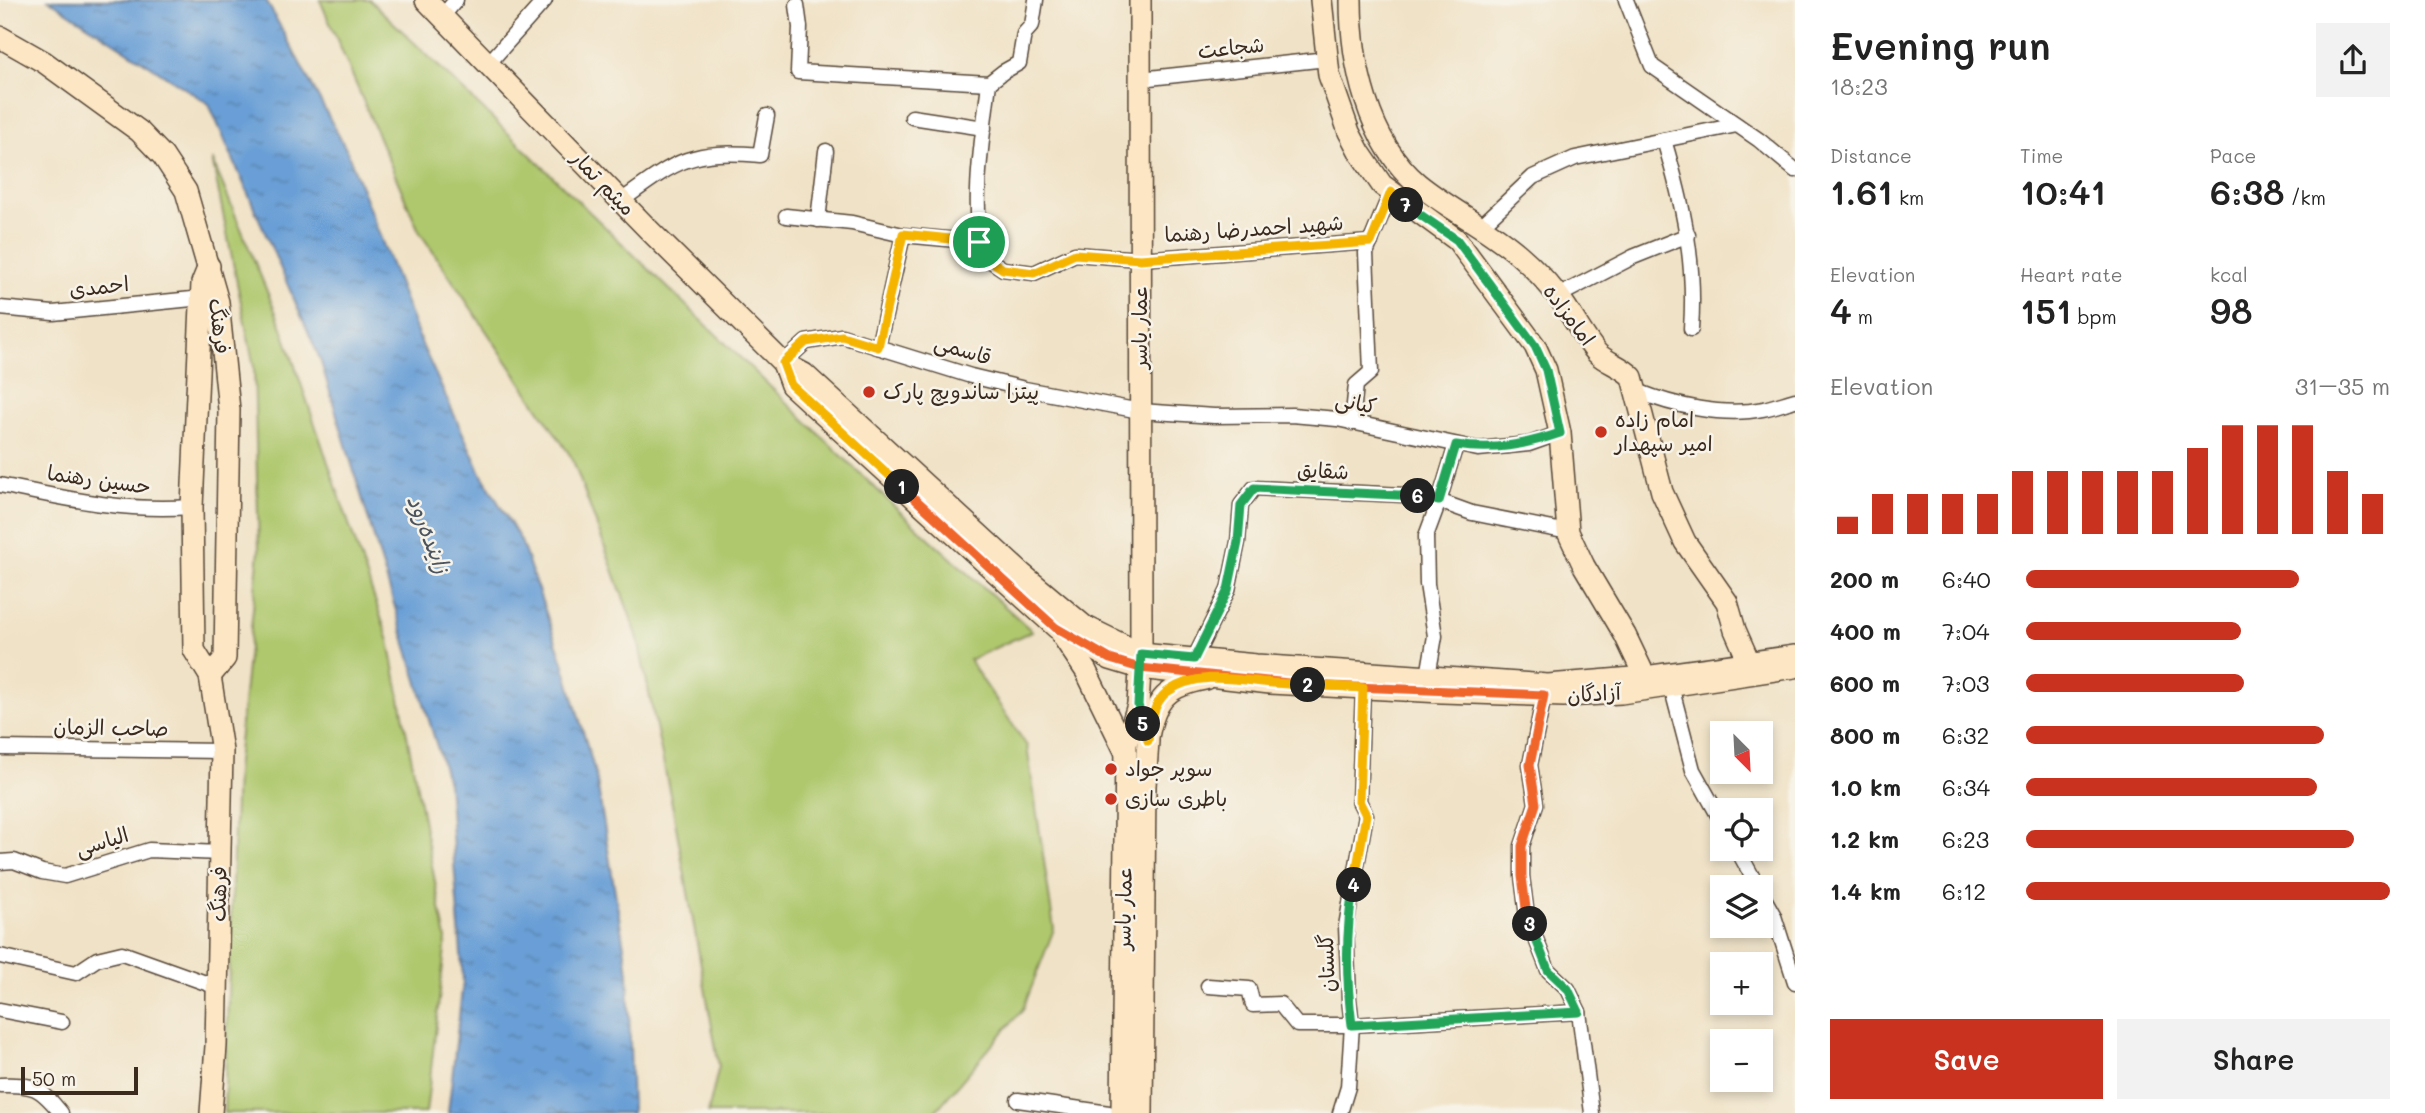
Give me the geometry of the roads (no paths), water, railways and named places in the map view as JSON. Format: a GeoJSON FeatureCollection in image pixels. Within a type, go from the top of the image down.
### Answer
{"type":"FeatureCollection","features":[{"type":"Feature","properties":{"kind":"main road","name":"میثم تمار"},"geometry":{"type":"LineString","coordinates":[[426,0],[783,363]]}},
{"type":"Feature","properties":{"kind":"main road"},"geometry":{"type":"LineString","coordinates":[[1321,0],[1329,75],[1349,132],[1360,153],[1382,185],[1457,240],[1535,346],[1546,370],[1560,433],[1568,532],[1645,677]]}},
{"type":"Feature","properties":{"kind":"main road","name":"امامزاده"},"geometry":{"type":"LineString","coordinates":[[1351,0],[1351,37],[1364,92],[1386,146],[1397,163],[1418,184],[1482,225],[1519,254],[1558,296],[1600,356],[1624,368],[1632,377],[1669,508],[1685,542],[1727,602],[1735,630],[1750,664]]}},
{"type":"Feature","properties":{"kind":"main road","name":"عمار یاسر"},"geometry":{"type":"LineString","coordinates":[[1122,1113],[1126,744],[1138,705],[1141,661],[1140,79],[1135,1]]}},
{"type":"Feature","properties":{"kind":"main road","name":"فرهنگ"},"geometry":{"type":"LineString","coordinates":[[0,37],[44,62],[139,131],[163,156],[186,191],[218,302],[229,410],[225,658],[210,676]]}},
{"type":"Feature","properties":{"kind":"main road","name":"فرهنگ"},"geometry":{"type":"LineString","coordinates":[[209,265],[202,283],[192,507],[194,650],[210,676],[222,751],[216,1046],[211,1113]]}},
{"type":"Feature","properties":{"kind":"main road"},"geometry":{"type":"LineString","coordinates":[[783,363],[791,385],[1056,628],[1086,671],[1126,753]]}},
{"type":"Feature","properties":{"kind":"main road"},"geometry":{"type":"LineString","coordinates":[[783,363],[804,374],[1021,574],[1084,626],[1141,661]]}},
{"type":"Feature","properties":{"kind":"main road"},"geometry":{"type":"LineString","coordinates":[[1056,628],[1110,659],[1141,661]]}},
{"type":"Feature","properties":{"kind":"main road","name":"آزادگان"},"geometry":{"type":"LineString","coordinates":[[1141,661],[1194,659],[1256,666],[1548,685],[1645,677],[1795,656]]}},
{"type":"Feature","properties":{"kind":"main road","name":"آزادگان"},"geometry":{"type":"LineString","coordinates":[[1141,661],[1221,677],[1270,682],[1544,695],[1621,693],[1795,667]]}},
{"type":"Feature","properties":{"kind":"main road"},"geometry":{"type":"LineString","coordinates":[[1148,741],[1156,706],[1166,693],[1180,685],[1221,677]]}},
{"type":"Feature","properties":{"kind":"main road","name":"عمار یاسر"},"geometry":{"type":"LineString","coordinates":[[1138,705],[1148,741],[1144,796],[1142,1113]]}},
{"type":"Feature","properties":{"kind":"street"},"geometry":{"type":"LineString","coordinates":[[442,17],[457,0]]}},
{"type":"Feature","properties":{"kind":"street"},"geometry":{"type":"LineString","coordinates":[[488,64],[545,0]]}},
{"type":"Feature","properties":{"kind":"street"},"geometry":{"type":"LineString","coordinates":[[797,5],[800,27],[798,72],[989,83],[1019,63],[1024,34],[1032,25],[1036,0]]}},
{"type":"Feature","properties":{"kind":"street"},"geometry":{"type":"LineString","coordinates":[[1626,0],[1652,66],[1737,125],[1795,170]]}},
{"type":"Feature","properties":{"kind":"street","name":"شجاعت"},"geometry":{"type":"LineString","coordinates":[[1140,79],[1327,59]]}},
{"type":"Feature","properties":{"kind":"street"},"geometry":{"type":"LineString","coordinates":[[786,216],[852,223],[903,234],[979,242],[976,218],[977,184],[989,83]]}},
{"type":"Feature","properties":{"kind":"street"},"geometry":{"type":"LineString","coordinates":[[621,201],[664,169],[697,155],[726,152],[760,155],[767,117]]}},
{"type":"Feature","properties":{"kind":"street"},"geometry":{"type":"LineString","coordinates":[[912,117],[984,128]]}},
{"type":"Feature","properties":{"kind":"street"},"geometry":{"type":"LineString","coordinates":[[1482,225],[1533,177],[1549,168],[1575,158],[1737,125]]}},
{"type":"Feature","properties":{"kind":"street"},"geometry":{"type":"LineString","coordinates":[[1664,140],[1682,201],[1688,235],[1693,301],[1691,329]]}},
{"type":"Feature","properties":{"kind":"street"},"geometry":{"type":"LineString","coordinates":[[818,220],[826,151]]}},
{"type":"Feature","properties":{"kind":"street"},"geometry":{"type":"LineString","coordinates":[[1352,423],[1356,385],[1371,372],[1366,253],[1391,192]]}},
{"type":"Feature","properties":{"kind":"street"},"geometry":{"type":"LineString","coordinates":[[878,347],[903,234]]}},
{"type":"Feature","properties":{"kind":"street"},"geometry":{"type":"LineString","coordinates":[[1558,296],[1633,257],[1688,235]]}},
{"type":"Feature","properties":{"kind":"street","name":"شهید احمدرضا رهنما"},"geometry":{"type":"LineString","coordinates":[[979,242],[982,255],[1003,269],[1034,273],[1075,254],[1140,259],[1371,242]]}},
{"type":"Feature","properties":{"kind":"street","name":"احمدی"},"geometry":{"type":"LineString","coordinates":[[0,308],[54,313],[202,298]]}},
{"type":"Feature","properties":{"kind":"street","name":"قاسمی"},"geometry":{"type":"LineString","coordinates":[[783,363],[806,342],[842,336],[971,376],[1140,411]]}},
{"type":"Feature","properties":{"kind":"street"},"geometry":{"type":"LineString","coordinates":[[1637,391],[1654,398],[1699,408],[1728,411],[1761,410],[1795,400]]}},
{"type":"Feature","properties":{"kind":"street","name":"کیانی"},"geometry":{"type":"LineString","coordinates":[[1140,411],[1292,415],[1352,423],[1478,449],[1528,444],[1560,433]]}},
{"type":"Feature","properties":{"kind":"street"},"geometry":{"type":"LineString","coordinates":[[1428,676],[1435,636],[1427,584],[1426,536],[1456,445]]}},
{"type":"Feature","properties":{"kind":"street","name":"حسین رهنما"},"geometry":{"type":"LineString","coordinates":[[0,485],[111,507],[192,507]]}},
{"type":"Feature","properties":{"kind":"street","name":"شقایق"},"geometry":{"type":"LineString","coordinates":[[1194,659],[1228,590],[1238,542],[1241,505],[1254,488],[1425,496],[1472,513],[1568,532]]}},
{"type":"Feature","properties":{"kind":"street"},"geometry":{"type":"LineString","coordinates":[[1671,686],[1693,770],[1710,800]]}},
{"type":"Feature","properties":{"kind":"street","name":"گلستان"},"geometry":{"type":"LineString","coordinates":[[1340,1113],[1348,1087],[1352,1025],[1346,926],[1366,815],[1359,801],[1363,688]]}},
{"type":"Feature","properties":{"kind":"street"},"geometry":{"type":"LineString","coordinates":[[1544,695],[1530,765],[1536,804],[1522,846],[1522,876],[1527,916],[1548,970],[1568,989],[1579,1012],[1592,1113]]}},
{"type":"Feature","properties":{"kind":"street","name":"صاحب الزمان"},"geometry":{"type":"LineString","coordinates":[[0,748],[222,751]]}},
{"type":"Feature","properties":{"kind":"street","name":"الیاسی"},"geometry":{"type":"LineString","coordinates":[[0,862],[13,861],[42,872],[65,876],[149,850],[220,853]]}},
{"type":"Feature","properties":{"kind":"street"},"geometry":{"type":"LineString","coordinates":[[1773,914],[1795,982]]}},
{"type":"Feature","properties":{"kind":"street"},"geometry":{"type":"LineString","coordinates":[[0,956],[76,973],[97,959],[122,953],[217,988]]}},
{"type":"Feature","properties":{"kind":"street"},"geometry":{"type":"LineString","coordinates":[[1208,986],[1249,989],[1253,1005],[1280,1003],[1297,1025],[1352,1025],[1579,1012]]}},
{"type":"Feature","properties":{"kind":"street"},"geometry":{"type":"LineString","coordinates":[[0,1010],[62,1022]]}},
{"type":"Feature","properties":{"kind":"street"},"geometry":{"type":"LineString","coordinates":[[0,1085],[23,1084],[44,1092],[61,1113]]}},
{"type":"Feature","properties":{"kind":"street"},"geometry":{"type":"LineString","coordinates":[[1018,1100],[1059,1110],[1109,1113]]}},
{"type":"Feature","properties":{"kind":"water","name":"زاینده‌رود"},"geometry":{"type":"Polygon","coordinates":[[[49,0],[266,0],[347,151],[423,347],[482,475],[521,541],[563,662],[596,776],[628,971],[632,1113],[448,1113],[463,981],[448,783],[320,359],[209,104],[49,0]]]}},
{"type":"Feature","properties":{"kind":"place","name":"پیتزا ساندویچ پارک"},"geometry":{"type":"Point","coordinates":[869,392]}},
{"type":"Feature","properties":{"kind":"place","name":"امام زاده امیر سپهدار"},"geometry":{"type":"Point","coordinates":[1601,432]}},
{"type":"Feature","properties":{"kind":"place","name":"سوپر جواد"},"geometry":{"type":"Point","coordinates":[1111,769]}},
{"type":"Feature","properties":{"kind":"place","name":"باطری سازی"},"geometry":{"type":"Point","coordinates":[1111,799]}}]}
